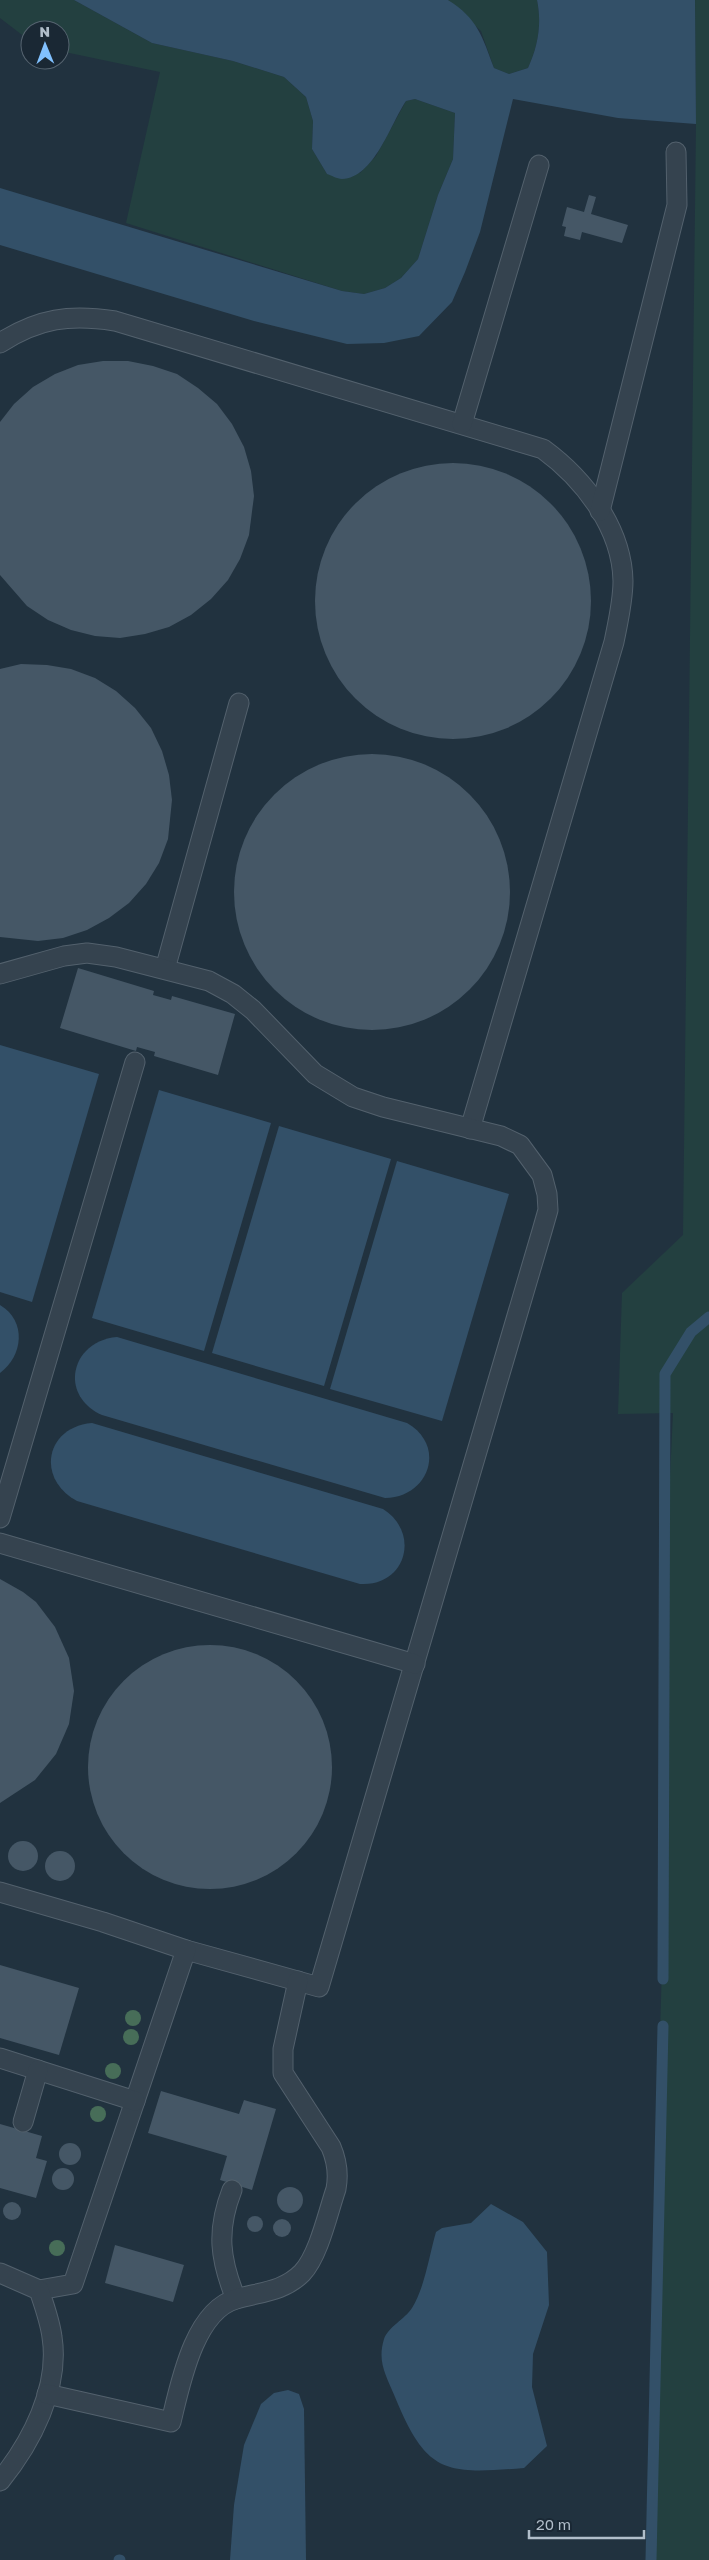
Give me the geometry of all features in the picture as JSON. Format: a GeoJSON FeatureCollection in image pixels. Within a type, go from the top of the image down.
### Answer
{"type":"FeatureCollection","features":[{"type":"Feature","properties":{"kind":"lane"},"geometry":{"type":"LineString","coordinates":[[600,511],[677,205],[676,152]]}},
{"type":"Feature","properties":{"kind":"lane"},"geometry":{"type":"LineString","coordinates":[[462,424],[539,165]]}},
{"type":"Feature","properties":{"kind":"lane"},"geometry":{"type":"LineString","coordinates":[[0,343],[35,324],[52,320],[74,317],[115,321],[543,449],[571,472],[600,511],[612,535],[623,579],[614,642],[470,1129]]}},
{"type":"Feature","properties":{"kind":"lane"},"geometry":{"type":"LineString","coordinates":[[165,969],[239,703]]}},
{"type":"Feature","properties":{"kind":"lane"},"geometry":{"type":"LineString","coordinates":[[0,974],[64,956],[87,953],[116,957],[209,981],[233,994],[253,1010],[315,1074],[353,1097],[383,1108],[501,1136],[520,1145],[542,1175],[547,1194],[548,1210],[319,1987],[186,1950],[103,1922],[0,1892]]}},
{"type":"Feature","properties":{"kind":"lane"},"geometry":{"type":"LineString","coordinates":[[0,1518],[134,1062]]}},
{"type":"Feature","properties":{"kind":"lane"},"geometry":{"type":"LineString","coordinates":[[0,1543],[415,1664]]}},
{"type":"Feature","properties":{"kind":"lane"},"geometry":{"type":"LineString","coordinates":[[0,2273],[39,2290],[72,2284],[186,1950]]}},
{"type":"Feature","properties":{"kind":"lane"},"geometry":{"type":"LineString","coordinates":[[47,2394],[171,2422],[186,2364],[202,2329],[217,2310],[236,2299],[256,2296],[281,2288],[302,2272],[310,2262],[336,2189],[337,2166],[331,2147],[283,2073],[283,2049],[298,1981]]}},
{"type":"Feature","properties":{"kind":"lane"},"geometry":{"type":"LineString","coordinates":[[0,2058],[135,2101]]}},
{"type":"Feature","properties":{"kind":"lane"},"geometry":{"type":"LineString","coordinates":[[23,2122],[38,2070]]}},
{"type":"Feature","properties":{"kind":"lane"},"geometry":{"type":"LineString","coordinates":[[232,2190],[222,2230],[222,2260],[236,2299]]}},
{"type":"Feature","properties":{"kind":"lane"},"geometry":{"type":"LineString","coordinates":[[0,2481],[19,2456],[28,2440],[47,2394],[53,2363],[53,2339],[39,2290]]}},
{"type":"Feature","properties":{"kind":"green space"},"geometry":{"type":"Polygon","coordinates":[[[0,0],[74,0],[152,43],[233,61],[284,77],[306,97],[313,121],[312,149],[327,174],[360,173],[376,156],[406,101],[415,99],[455,113],[453,159],[438,195],[418,259],[401,278],[385,288],[364,294],[342,291],[126,223],[160,72],[70,53],[70,20],[20,20],[20,33],[0,18],[0,0]]]}},
{"type":"Feature","properties":{"kind":"green space"},"geometry":{"type":"Polygon","coordinates":[[[448,0],[537,0],[538,35],[528,68],[509,74],[494,68],[481,31],[448,0]]]}},
{"type":"Feature","properties":{"kind":"green space"},"geometry":{"type":"Polygon","coordinates":[[[695,0],[709,0],[709,2560],[655,2560],[656,2174],[663,1929],[667,1540],[673,1413],[618,1414],[622,1293],[683,1235],[696,124],[695,0]]]}},
{"type":"Feature","properties":{"kind":"water"},"geometry":{"type":"Polygon","coordinates":[[[74,0],[448,0],[473,21],[482,37],[494,68],[509,74],[528,68],[537,43],[539,18],[537,0],[695,0],[696,124],[618,118],[513,99],[480,232],[452,302],[419,336],[384,343],[347,344],[254,321],[0,245],[0,188],[342,291],[364,294],[385,288],[401,278],[418,259],[438,195],[453,159],[455,113],[415,99],[406,101],[372,160],[363,170],[353,176],[342,179],[338,178],[327,174],[312,149],[313,121],[306,97],[284,77],[233,61],[152,43],[74,0]]]}},
{"type":"Feature","properties":{"kind":"water"},"geometry":{"type":"Polygon","coordinates":[[[0,1045],[99,1074],[32,1302],[0,1292],[0,1045]]]}},
{"type":"Feature","properties":{"kind":"water"},"geometry":{"type":"Polygon","coordinates":[[[159,1090],[271,1123],[204,1351],[92,1318],[159,1090]]]}},
{"type":"Feature","properties":{"kind":"water"},"geometry":{"type":"Polygon","coordinates":[[[279,1126],[391,1159],[324,1386],[212,1353],[279,1126]]]}},
{"type":"Feature","properties":{"kind":"water"},"geometry":{"type":"Polygon","coordinates":[[[397,1161],[509,1194],[442,1421],[330,1389],[397,1161]]]}},
{"type":"Feature","properties":{"kind":"water"},"geometry":{"type":"Polygon","coordinates":[[[0,1305],[15,1320],[19,1339],[17,1348],[8,1366],[0,1373],[0,1305]]]}},
{"type":"Feature","properties":{"kind":"water"},"geometry":{"type":"Polygon","coordinates":[[[117,1337],[407,1423],[419,1433],[427,1444],[428,1469],[422,1480],[413,1489],[400,1495],[385,1498],[102,1415],[88,1406],[79,1395],[75,1383],[76,1370],[80,1358],[89,1348],[101,1341],[117,1337]]]}},
{"type":"Feature","properties":{"kind":"water"},"geometry":{"type":"Polygon","coordinates":[[[92,1423],[383,1509],[395,1519],[402,1531],[405,1544],[403,1557],[398,1568],[388,1577],[376,1583],[360,1584],[77,1501],[64,1491],[55,1480],[51,1468],[52,1455],[56,1444],[64,1434],[76,1427],[92,1423]]]}},
{"type":"Feature","properties":{"kind":"water"},"geometry":{"type":"Polygon","coordinates":[[[491,2204],[523,2222],[547,2252],[549,2305],[533,2354],[532,2387],[547,2446],[524,2468],[497,2470],[457,2469],[442,2464],[429,2455],[418,2442],[407,2423],[386,2375],[382,2362],[382,2347],[386,2335],[409,2312],[416,2300],[436,2232],[442,2228],[471,2223],[491,2204]]]}},
{"type":"Feature","properties":{"kind":"water"},"geometry":{"type":"Polygon","coordinates":[[[288,2390],[299,2394],[304,2409],[306,2560],[230,2560],[234,2505],[244,2445],[261,2404],[274,2393],[288,2390]]]}},
{"type":"Feature","properties":{"kind":"building"},"geometry":{"type":"Polygon","coordinates":[[[589,195],[596,197],[591,214],[628,225],[622,243],[582,232],[580,240],[564,236],[566,227],[562,226],[567,207],[584,212],[589,195]]]}},
{"type":"Feature","properties":{"kind":"building"},"geometry":{"type":"Polygon","coordinates":[[[103,361],[128,361],[153,366],[177,374],[217,404],[232,424],[244,447],[251,471],[254,496],[249,535],[240,559],[228,580],[211,599],[191,615],[169,627],[145,634],[120,638],[95,636],[71,630],[48,620],[27,606],[0,575],[0,422],[14,404],[33,387],[55,374],[78,365],[103,361]]]}},
{"type":"Feature","properties":{"kind":"building"},"geometry":{"type":"Polygon","coordinates":[[[467,463],[506,473],[518,479],[541,494],[560,513],[581,548],[589,574],[591,601],[589,628],[581,654],[568,678],[551,699],[530,716],[506,729],[467,739],[439,739],[400,729],[388,723],[365,708],[346,689],[325,654],[317,628],[315,587],[325,548],[331,536],[346,513],[365,494],[400,473],[426,465],[467,463]]]}},
{"type":"Feature","properties":{"kind":"building"},"geometry":{"type":"Polygon","coordinates":[[[21,664],[47,665],[71,669],[95,678],[116,691],[135,708],[151,728],[162,751],[169,775],[172,800],[168,839],[159,863],[146,884],[129,903],[109,918],[87,930],[63,938],[38,941],[0,937],[0,669],[21,664]]]}},
{"type":"Feature","properties":{"kind":"building"},"geometry":{"type":"Polygon","coordinates":[[[386,754],[425,764],[437,770],[460,785],[479,804],[500,839],[508,865],[510,892],[508,919],[500,945],[487,969],[470,990],[449,1007],[425,1020],[386,1030],[358,1030],[319,1020],[307,1014],[284,999],[265,980],[244,945],[236,919],[234,878],[244,839],[250,827],[265,804],[284,785],[319,764],[345,756],[386,754]]]}},
{"type":"Feature","properties":{"kind":"building"},"geometry":{"type":"Polygon","coordinates":[[[78,968],[154,991],[153,995],[171,1000],[172,996],[235,1014],[218,1075],[154,1056],[155,1052],[137,1047],[136,1051],[60,1028],[78,968]]]}},
{"type":"Feature","properties":{"kind":"building"},"geometry":{"type":"Polygon","coordinates":[[[0,1579],[36,1602],[55,1627],[69,1658],[74,1691],[69,1724],[56,1754],[35,1780],[0,1803],[0,1579]]]}},
{"type":"Feature","properties":{"kind":"building"},"geometry":{"type":"Polygon","coordinates":[[[198,1645],[222,1645],[246,1650],[268,1659],[297,1680],[312,1699],[323,1720],[330,1743],[332,1767],[330,1791],[323,1814],[312,1835],[297,1854],[268,1875],[246,1884],[222,1889],[198,1889],[174,1884],[152,1875],[132,1862],[115,1845],[102,1825],[93,1803],[88,1779],[88,1755],[93,1731],[102,1709],[115,1689],[132,1672],[152,1659],[174,1650],[198,1645]]]}},
{"type":"Feature","properties":{"kind":"building"},"geometry":{"type":"Polygon","coordinates":[[[23,1841],[34,1845],[38,1856],[34,1867],[23,1871],[12,1867],[8,1856],[12,1845],[23,1841]]]}},
{"type":"Feature","properties":{"kind":"building"},"geometry":{"type":"Polygon","coordinates":[[[60,1851],[71,1855],[75,1866],[71,1877],[60,1881],[49,1877],[45,1866],[49,1855],[60,1851]]]}},
{"type":"Feature","properties":{"kind":"building"},"geometry":{"type":"Polygon","coordinates":[[[0,1965],[79,1988],[59,2055],[0,2038],[0,1965]]]}},
{"type":"Feature","properties":{"kind":"building"},"geometry":{"type":"Polygon","coordinates":[[[161,2091],[239,2114],[244,2100],[276,2109],[252,2190],[220,2180],[227,2156],[148,2133],[161,2091]]]}},
{"type":"Feature","properties":{"kind":"building"},"geometry":{"type":"Polygon","coordinates":[[[0,2124],[42,2136],[36,2158],[47,2161],[36,2198],[0,2188],[0,2124]]]}},
{"type":"Feature","properties":{"kind":"building"},"geometry":{"type":"Polygon","coordinates":[[[70,2143],[80,2150],[81,2154],[74,2164],[70,2165],[60,2158],[59,2154],[66,2144],[70,2143]]]}},
{"type":"Feature","properties":{"kind":"building"},"geometry":{"type":"Polygon","coordinates":[[[63,2168],[73,2175],[74,2179],[67,2189],[63,2190],[53,2183],[52,2179],[59,2169],[63,2168]]]}},
{"type":"Feature","properties":{"kind":"building"},"geometry":{"type":"Polygon","coordinates":[[[290,2187],[299,2191],[303,2200],[299,2209],[290,2213],[281,2209],[277,2200],[281,2191],[290,2187]]]}},
{"type":"Feature","properties":{"kind":"building"},"geometry":{"type":"Polygon","coordinates":[[[12,2202],[18,2205],[21,2211],[18,2217],[12,2220],[6,2217],[3,2211],[6,2205],[12,2202]]]}},
{"type":"Feature","properties":{"kind":"building"},"geometry":{"type":"Polygon","coordinates":[[[252,2216],[258,2216],[263,2221],[261,2230],[252,2232],[247,2227],[247,2221],[252,2216]]]}},
{"type":"Feature","properties":{"kind":"building"},"geometry":{"type":"Polygon","coordinates":[[[282,2219],[288,2222],[291,2228],[288,2234],[282,2237],[276,2234],[273,2228],[276,2222],[282,2219]]]}},
{"type":"Feature","properties":{"kind":"building"},"geometry":{"type":"Polygon","coordinates":[[[115,2245],[184,2265],[173,2302],[105,2283],[115,2245]]]}},
{"type":"Feature","properties":{"kind":"waterway"},"geometry":{"type":"LineString","coordinates":[[663,1979],[665,1374],[691,1332],[709,1317]]}},
{"type":"Feature","properties":{"kind":"waterway"},"geometry":{"type":"LineString","coordinates":[[651,2560],[663,2026]]}}]}
